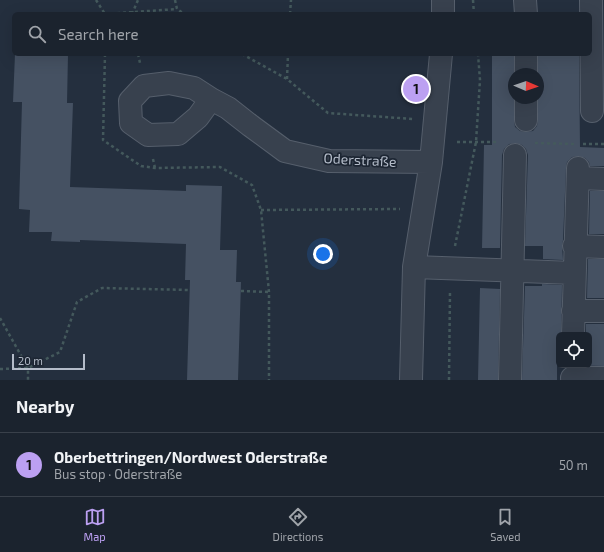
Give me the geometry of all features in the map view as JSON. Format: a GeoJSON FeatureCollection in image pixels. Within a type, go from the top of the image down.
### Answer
{"type":"FeatureCollection","features":[{"type":"Feature","properties":{"kind":"street"},"geometry":{"type":"LineString","coordinates":[[443,12],[444,0]]}},
{"type":"Feature","properties":{"kind":"street"},"geometry":{"type":"LineString","coordinates":[[525,0],[526,12]]}},
{"type":"Feature","properties":{"kind":"street"},"geometry":{"type":"LineString","coordinates":[[591,0],[591,12]]}},
{"type":"Feature","properties":{"kind":"street"},"geometry":{"type":"LineString","coordinates":[[411,380],[414,267],[430,162],[441,56]]}},
{"type":"Feature","properties":{"kind":"street"},"geometry":{"type":"LineString","coordinates":[[526,56],[526,68]]}},
{"type":"Feature","properties":{"kind":"street"},"geometry":{"type":"LineString","coordinates":[[592,56],[592,111]]}},
{"type":"Feature","properties":{"kind":"street","name":"Oderstraße"},"geometry":{"type":"LineString","coordinates":[[210,99],[228,108],[285,151],[329,161],[430,162]]}},
{"type":"Feature","properties":{"kind":"street"},"geometry":{"type":"LineString","coordinates":[[526,104],[526,120]]}},
{"type":"Feature","properties":{"kind":"street"},"geometry":{"type":"LineString","coordinates":[[510,380],[515,155]]}},
{"type":"Feature","properties":{"kind":"street"},"geometry":{"type":"LineString","coordinates":[[573,332],[574,246],[578,173],[604,179]]}},
{"type":"Feature","properties":{"kind":"street"},"geometry":{"type":"LineString","coordinates":[[574,246],[604,247]]}},
{"type":"Feature","properties":{"kind":"street"},"geometry":{"type":"LineString","coordinates":[[414,267],[574,273]]}},
{"type":"Feature","properties":{"kind":"street"},"geometry":{"type":"LineString","coordinates":[[573,312],[604,311]]}},
{"type":"Feature","properties":{"kind":"street"},"geometry":{"type":"LineString","coordinates":[[572,374],[604,378]]}},
{"type":"Feature","properties":{"kind":"path"},"geometry":{"type":"LineString","coordinates":[[96,0],[105,12]]}},
{"type":"Feature","properties":{"kind":"path"},"geometry":{"type":"LineString","coordinates":[[132,12],[138,0]]}},
{"type":"Feature","properties":{"kind":"path"},"geometry":{"type":"LineString","coordinates":[[175,0],[177,9]]}},
{"type":"Feature","properties":{"kind":"path"},"geometry":{"type":"LineString","coordinates":[[290,12],[291,0]]}},
{"type":"Feature","properties":{"kind":"path"},"geometry":{"type":"LineString","coordinates":[[473,0],[474,12]]}},
{"type":"Feature","properties":{"kind":"path"},"geometry":{"type":"LineString","coordinates":[[143,12],[177,9],[181,12]]}},
{"type":"Feature","properties":{"kind":"path"},"geometry":{"type":"LineString","coordinates":[[105,56],[103,140],[141,166],[155,168],[220,167],[252,185],[260,210],[269,292],[269,380]]}},
{"type":"Feature","properties":{"kind":"path"},"geometry":{"type":"LineString","coordinates":[[246,56],[286,79],[328,113],[435,121]]}},
{"type":"Feature","properties":{"kind":"path"},"geometry":{"type":"LineString","coordinates":[[286,79],[288,56]]}},
{"type":"Feature","properties":{"kind":"path"},"geometry":{"type":"LineString","coordinates":[[449,380],[451,269],[476,142],[480,80],[478,56]]}},
{"type":"Feature","properties":{"kind":"path"},"geometry":{"type":"LineString","coordinates":[[260,210],[423,209]]}},
{"type":"Feature","properties":{"kind":"path"},"geometry":{"type":"LineString","coordinates":[[0,369],[28,368],[60,352],[77,302],[102,288],[190,290]]}},
{"type":"Feature","properties":{"kind":"path"},"geometry":{"type":"LineString","coordinates":[[241,291],[269,292]]}},
{"type":"Feature","properties":{"kind":"path"},"geometry":{"type":"LineString","coordinates":[[0,318],[28,368],[28,380]]}},
{"type":"Feature","properties":{"kind":"building"},"geometry":{"type":"Polygon","coordinates":[[[15,56],[68,56],[67,103],[73,103],[70,187],[186,191],[186,185],[222,186],[220,250],[237,250],[236,282],[241,282],[238,380],[187,380],[190,280],[185,280],[186,244],[80,240],[80,242],[51,241],[52,232],[29,232],[30,210],[19,209],[22,102],[13,102],[15,56]]]}},
{"type":"Feature","properties":{"kind":"building"},"geometry":{"type":"Polygon","coordinates":[[[492,56],[514,56],[514,68],[508,68],[508,104],[514,104],[515,127],[520,131],[526,132],[533,131],[537,126],[538,104],[544,104],[544,68],[538,68],[538,56],[579,56],[580,147],[604,148],[604,166],[590,166],[589,162],[585,158],[579,156],[572,157],[567,162],[562,245],[563,260],[543,259],[543,246],[525,246],[528,155],[526,149],[522,145],[516,143],[509,144],[504,149],[502,155],[500,248],[482,248],[484,145],[492,145],[492,56]]]}},
{"type":"Feature","properties":{"kind":"building"},"geometry":{"type":"Polygon","coordinates":[[[590,191],[604,191],[604,234],[589,234],[590,191]]]}},
{"type":"Feature","properties":{"kind":"building"},"geometry":{"type":"Polygon","coordinates":[[[588,259],[604,259],[604,298],[587,298],[588,259]]]}},
{"type":"Feature","properties":{"kind":"building"},"geometry":{"type":"Polygon","coordinates":[[[542,284],[562,285],[561,332],[556,332],[557,380],[522,380],[525,286],[542,286],[542,284]]]}},
{"type":"Feature","properties":{"kind":"building"},"geometry":{"type":"Polygon","coordinates":[[[480,288],[500,289],[498,380],[478,380],[480,288]]]}},
{"type":"Feature","properties":{"kind":"building"},"geometry":{"type":"Polygon","coordinates":[[[586,324],[604,324],[604,366],[592,366],[592,332],[586,332],[586,324]]]}},
{"type":"Feature","properties":{"kind":"place","name":"Oberbettringen/Nordwest Oderstraße"},"geometry":{"type":"Point","coordinates":[416,89]}}]}
